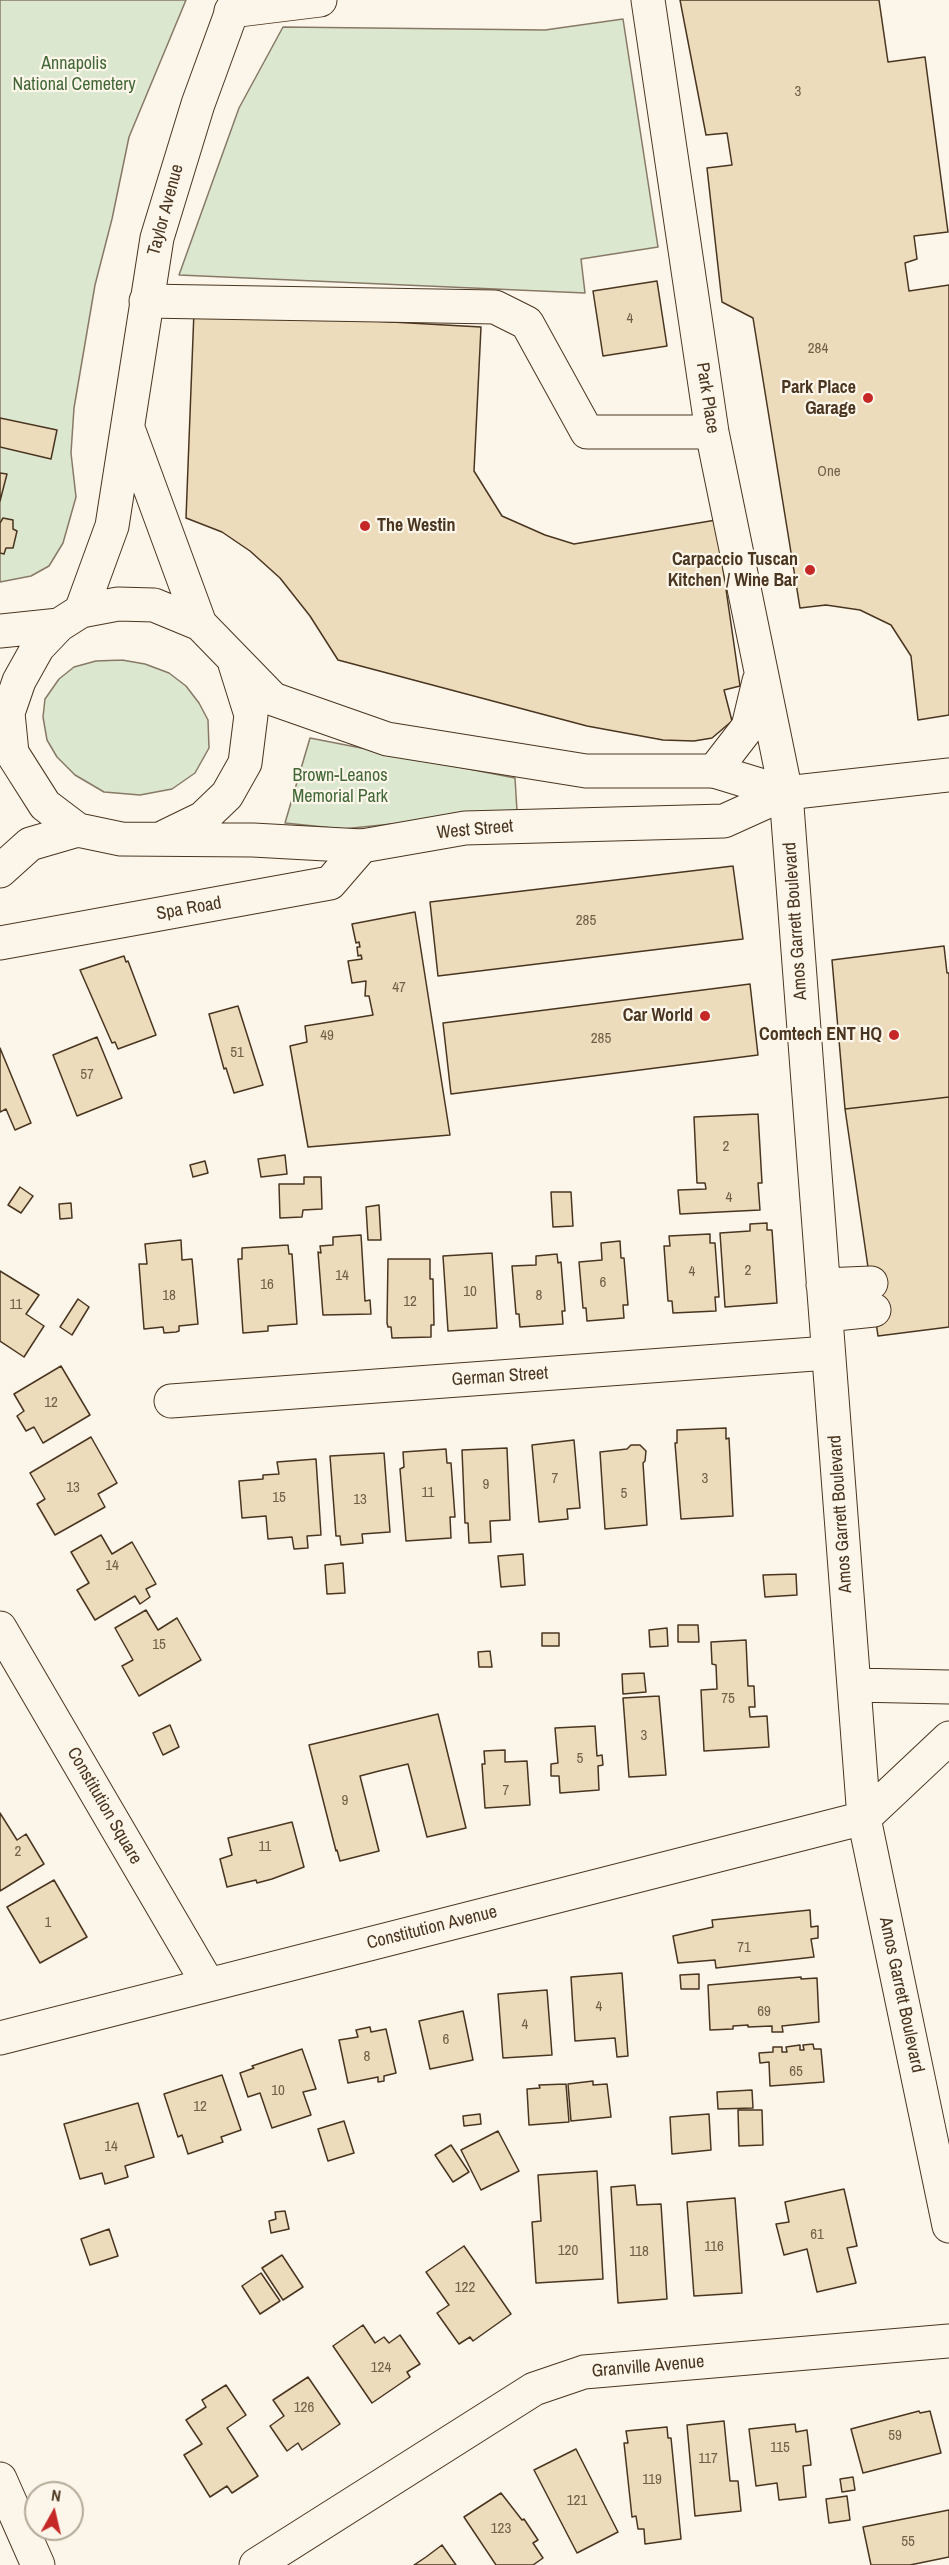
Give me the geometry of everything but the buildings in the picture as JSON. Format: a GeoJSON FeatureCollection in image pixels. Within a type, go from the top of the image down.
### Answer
{"type":"FeatureCollection","features":[{"type":"Feature","properties":{"kind":"street"},"geometry":{"type":"LineString","coordinates":[[234,6],[320,0]]}},
{"type":"Feature","properties":{"kind":"street","name":"Park Place"},"geometry":{"type":"LineString","coordinates":[[648,0],[712,432],[786,793]]}},
{"type":"Feature","properties":{"kind":"street","name":"Taylor Avenue"},"geometry":{"type":"LineString","coordinates":[[70,618],[112,526],[129,429],[157,238],[175,174],[234,6]]}},
{"type":"Feature","properties":{"kind":"street"},"geometry":{"type":"LineString","coordinates":[[146,301],[495,307],[527,323],[586,432],[712,432]]}},
{"type":"Feature","properties":{"kind":"street","name":"Taylor Avenue"},"geometry":{"type":"LineString","coordinates":[[129,429],[200,624]]}},
{"type":"Feature","properties":{"kind":"street"},"geometry":{"type":"LineString","coordinates":[[0,630],[70,618],[118,604],[154,605],[200,624]]}},
{"type":"Feature","properties":{"kind":"street"},"geometry":{"type":"LineString","coordinates":[[70,618],[38,647],[4,711],[6,764],[45,805],[78,830]]}},
{"type":"Feature","properties":{"kind":"street","name":"West Street"},"geometry":{"type":"LineString","coordinates":[[200,624],[273,699],[387,739],[586,771],[714,771],[786,793]]}},
{"type":"Feature","properties":{"kind":"street"},"geometry":{"type":"LineString","coordinates":[[160,839],[203,818],[227,795],[244,762],[251,715],[234,660]]}},
{"type":"Feature","properties":{"kind":"street"},"geometry":{"type":"LineString","coordinates":[[714,771],[747,727],[761,671]]}},
{"type":"Feature","properties":{"kind":"street","name":"West Street"},"geometry":{"type":"LineString","coordinates":[[78,830],[121,840],[160,839],[362,846],[465,828],[724,821],[786,793],[949,774]]}},
{"type":"Feature","properties":{"kind":"street","name":"Amos Garrett Boulevard"},"geometry":{"type":"LineString","coordinates":[[786,793],[864,1818],[949,2226]]}},
{"type":"Feature","properties":{"kind":"street"},"geometry":{"type":"LineString","coordinates":[[0,870],[30,844],[78,830]]}},
{"type":"Feature","properties":{"kind":"street","name":"Spa Road"},"geometry":{"type":"LineString","coordinates":[[0,943],[330,883],[362,846]]}},
{"type":"Feature","properties":{"kind":"street"},"geometry":{"type":"LineString","coordinates":[[825,1300],[872,1297]]}},
{"type":"Feature","properties":{"kind":"street","name":"German Street"},"geometry":{"type":"LineString","coordinates":[[171,1401],[828,1353]]}},
{"type":"Feature","properties":{"kind":"street","name":"Constitution Square"},"geometry":{"type":"LineString","coordinates":[[0,1628],[208,1984]]}},
{"type":"Feature","properties":{"kind":"street"},"geometry":{"type":"LineString","coordinates":[[854,1685],[949,1687]]}},
{"type":"Feature","properties":{"kind":"street"},"geometry":{"type":"LineString","coordinates":[[864,1818],[949,1738]]}},
{"type":"Feature","properties":{"kind":"street","name":"Constitution Avenue"},"geometry":{"type":"LineString","coordinates":[[0,2038],[864,1818]]}},
{"type":"Feature","properties":{"kind":"street","name":"Granville Avenue"},"geometry":{"type":"LineString","coordinates":[[256,2565],[534,2389],[584,2372],[949,2341]]}},
{"type":"Feature","properties":{"kind":"street"},"geometry":{"type":"LineString","coordinates":[[0,2479],[38,2565]]}},
{"type":"Feature","properties":{"kind":"green space","name":"Annapolis National Cemetery"},"geometry":{"type":"Polygon","coordinates":[[[0,0],[186,0],[129,137],[95,285],[74,408],[71,453],[76,497],[63,543],[49,566],[31,576],[0,582],[0,0]]]}},
{"type":"Feature","properties":{"kind":"green space"},"geometry":{"type":"Polygon","coordinates":[[[623,19],[658,247],[581,259],[585,293],[179,275],[239,108],[283,27],[545,30],[623,19]]]}},
{"type":"Feature","properties":{"kind":"green space"},"geometry":{"type":"Polygon","coordinates":[[[122,660],[145,664],[169,673],[186,686],[208,720],[209,748],[195,773],[172,789],[140,795],[104,792],[75,775],[57,757],[47,740],[43,717],[45,699],[59,679],[74,667],[96,661],[122,660]]]}},
{"type":"Feature","properties":{"kind":"green space","name":"Brown-Leanos Memorial Park"},"geometry":{"type":"Polygon","coordinates":[[[310,738],[515,778],[517,811],[343,829],[285,823],[310,738]]]}},
{"type":"Feature","properties":{"kind":"place","name":"Park Place Garage"},"geometry":{"type":"Point","coordinates":[868,398]}},
{"type":"Feature","properties":{"kind":"place","name":"The Westin"},"geometry":{"type":"Point","coordinates":[365,526]}},
{"type":"Feature","properties":{"kind":"place","name":"Carpaccio Tuscan Kitchen / Wine Bar"},"geometry":{"type":"Point","coordinates":[810,570]}},
{"type":"Feature","properties":{"kind":"place","name":"Car World"},"geometry":{"type":"Point","coordinates":[705,1016]}},
{"type":"Feature","properties":{"kind":"place","name":"Comtech ENT HQ"},"geometry":{"type":"Point","coordinates":[894,1035]}}]}
